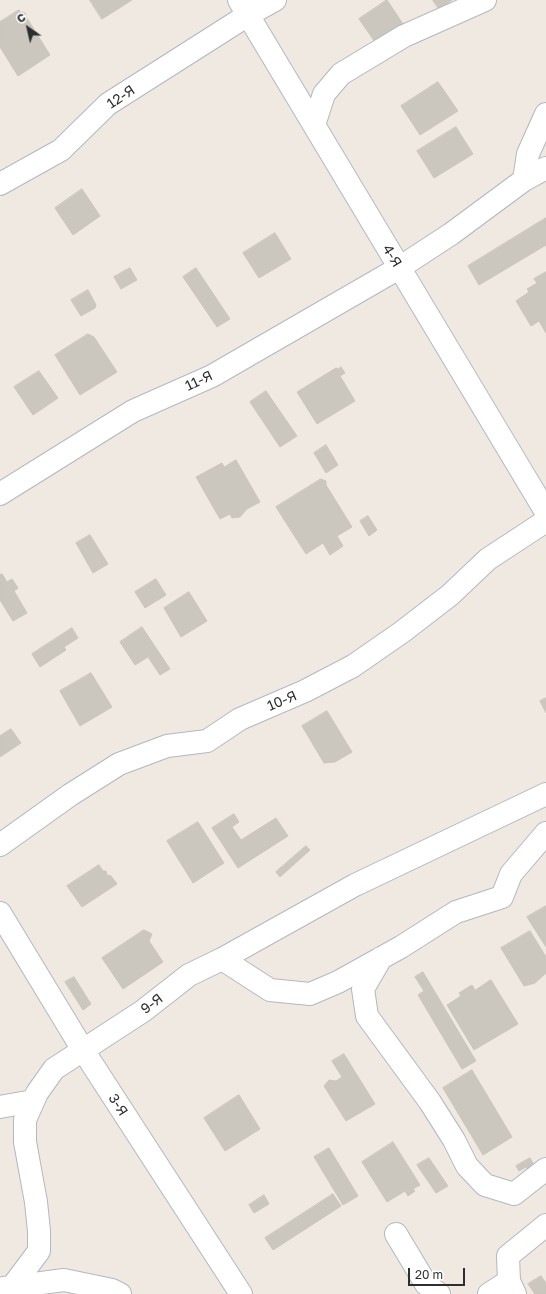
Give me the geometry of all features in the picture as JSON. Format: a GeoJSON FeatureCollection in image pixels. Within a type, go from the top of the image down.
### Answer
{"type":"FeatureCollection","features":[{"type":"Feature","properties":{"kind":"street","name":"12-Я"},"geometry":{"type":"LineString","coordinates":[[0,184],[61,150],[108,104],[244,8],[275,0]]}},
{"type":"Feature","properties":{"kind":"street"},"geometry":{"type":"LineString","coordinates":[[314,126],[324,94],[341,74],[404,36],[485,0]]}},
{"type":"Feature","properties":{"kind":"street","name":"4-Я"},"geometry":{"type":"LineString","coordinates":[[244,8],[546,512]]}},
{"type":"Feature","properties":{"kind":"street"},"geometry":{"type":"LineString","coordinates":[[524,180],[528,154],[546,114]]}},
{"type":"Feature","properties":{"kind":"street","name":"11-Я"},"geometry":{"type":"LineString","coordinates":[[0,494],[133,411],[212,376],[399,268],[451,234],[524,180],[546,168]]}},
{"type":"Feature","properties":{"kind":"street","name":"10-Я"},"geometry":{"type":"LineString","coordinates":[[0,845],[70,795],[119,764],[167,746],[207,741],[240,719],[305,691],[352,666],[402,632],[444,600],[488,559],[546,521]]}},
{"type":"Feature","properties":{"kind":"street","name":"9-Я"},"geometry":{"type":"LineString","coordinates":[[6,1288],[39,1251],[39,1231],[36,1202],[24,1142],[25,1120],[37,1093],[54,1070],[143,1011],[189,976],[355,885],[546,794]]}},
{"type":"Feature","properties":{"kind":"street"},"geometry":{"type":"LineString","coordinates":[[222,959],[270,990],[310,994],[338,982],[456,912],[502,897],[511,874],[546,833]]}},
{"type":"Feature","properties":{"kind":"street","name":"3-Я"},"geometry":{"type":"LineString","coordinates":[[0,912],[9,943],[83,1050],[241,1294]]}},
{"type":"Feature","properties":{"kind":"street"},"geometry":{"type":"LineString","coordinates":[[382,957],[363,989],[367,1016],[430,1102],[454,1140],[467,1166],[485,1184],[514,1194],[546,1169]]}},
{"type":"Feature","properties":{"kind":"street"},"geometry":{"type":"LineString","coordinates":[[0,1107],[33,1101]]}},
{"type":"Feature","properties":{"kind":"street"},"geometry":{"type":"LineString","coordinates":[[489,1294],[512,1288],[508,1256],[546,1226]]}},
{"type":"Feature","properties":{"kind":"street"},"geometry":{"type":"LineString","coordinates":[[396,1234],[426,1284],[439,1294]]}},
{"type":"Feature","properties":{"kind":"street"},"geometry":{"type":"LineString","coordinates":[[6,1288],[64,1280],[112,1290],[120,1294]]}},
{"type":"Feature","properties":{"kind":"building"},"geometry":{"type":"Polygon","coordinates":[[[90,0],[132,0],[102,19],[90,0]]]}},
{"type":"Feature","properties":{"kind":"building"},"geometry":{"type":"Polygon","coordinates":[[[387,0],[403,24],[375,42],[359,19],[387,0]]]}},
{"type":"Feature","properties":{"kind":"building"},"geometry":{"type":"Polygon","coordinates":[[[433,0],[452,0],[439,9],[433,0]]]}},
{"type":"Feature","properties":{"kind":"building"},"geometry":{"type":"Polygon","coordinates":[[[19,10],[21,13],[23,12],[26,14],[25,15],[50,55],[18,76],[0,47],[0,22],[19,10]]]}},
{"type":"Feature","properties":{"kind":"building"},"geometry":{"type":"Polygon","coordinates":[[[438,82],[458,111],[420,135],[401,106],[438,82]]]}},
{"type":"Feature","properties":{"kind":"building"},"geometry":{"type":"Polygon","coordinates":[[[456,127],[473,154],[434,178],[417,151],[456,127]]]}},
{"type":"Feature","properties":{"kind":"building"},"geometry":{"type":"Polygon","coordinates":[[[82,189],[100,216],[73,235],[55,208],[82,189]]]}},
{"type":"Feature","properties":{"kind":"building"},"geometry":{"type":"Polygon","coordinates":[[[546,218],[546,245],[479,285],[468,266],[546,218]]]}},
{"type":"Feature","properties":{"kind":"building"},"geometry":{"type":"Polygon","coordinates":[[[275,233],[291,259],[259,278],[243,253],[275,233]]]}},
{"type":"Feature","properties":{"kind":"building"},"geometry":{"type":"Polygon","coordinates":[[[130,268],[137,280],[121,289],[114,277],[130,268]]]}},
{"type":"Feature","properties":{"kind":"building"},"geometry":{"type":"Polygon","coordinates":[[[196,268],[230,319],[217,327],[183,277],[196,268]]]}},
{"type":"Feature","properties":{"kind":"building"},"geometry":{"type":"Polygon","coordinates":[[[546,272],[546,333],[539,321],[531,326],[516,301],[529,292],[527,289],[537,283],[534,279],[546,272]]]}},
{"type":"Feature","properties":{"kind":"building"},"geometry":{"type":"Polygon","coordinates":[[[88,290],[96,305],[95,308],[81,316],[71,300],[88,290]]]}},
{"type":"Feature","properties":{"kind":"building"},"geometry":{"type":"Polygon","coordinates":[[[88,334],[94,337],[117,372],[80,395],[55,355],[88,334]]]}},
{"type":"Feature","properties":{"kind":"building"},"geometry":{"type":"Polygon","coordinates":[[[341,367],[345,373],[340,376],[355,401],[317,424],[297,392],[336,368],[338,369],[341,367]]]}},
{"type":"Feature","properties":{"kind":"building"},"geometry":{"type":"Polygon","coordinates":[[[39,371],[58,398],[33,415],[14,387],[39,371]]]}},
{"type":"Feature","properties":{"kind":"building"},"geometry":{"type":"Polygon","coordinates":[[[266,391],[297,436],[280,447],[250,402],[266,391]]]}},
{"type":"Feature","properties":{"kind":"building"},"geometry":{"type":"Polygon","coordinates":[[[326,445],[338,465],[326,473],[314,453],[326,445]]]}},
{"type":"Feature","properties":{"kind":"building"},"geometry":{"type":"Polygon","coordinates":[[[236,460],[260,502],[247,509],[240,517],[232,518],[230,514],[220,519],[196,477],[222,463],[224,467],[236,460]]]}},
{"type":"Feature","properties":{"kind":"building"},"geometry":{"type":"Polygon","coordinates":[[[321,479],[326,481],[326,485],[352,527],[337,536],[343,546],[330,555],[323,543],[306,554],[276,507],[321,479]]]}},
{"type":"Feature","properties":{"kind":"building"},"geometry":{"type":"Polygon","coordinates":[[[368,516],[377,530],[369,536],[360,521],[368,516]]]}},
{"type":"Feature","properties":{"kind":"building"},"geometry":{"type":"Polygon","coordinates":[[[90,535],[108,564],[93,573],[76,543],[90,535]]]}},
{"type":"Feature","properties":{"kind":"building"},"geometry":{"type":"Polygon","coordinates":[[[2,574],[7,582],[12,579],[18,588],[14,591],[27,613],[13,621],[0,600],[0,575],[2,574]]]}},
{"type":"Feature","properties":{"kind":"building"},"geometry":{"type":"Polygon","coordinates":[[[156,579],[166,595],[145,608],[135,592],[156,579]]]}},
{"type":"Feature","properties":{"kind":"building"},"geometry":{"type":"Polygon","coordinates":[[[189,592],[207,621],[181,637],[164,608],[189,592]]]}},
{"type":"Feature","properties":{"kind":"building"},"geometry":{"type":"Polygon","coordinates":[[[142,627],[170,669],[160,675],[148,657],[135,665],[120,642],[142,627]]]}},
{"type":"Feature","properties":{"kind":"building"},"geometry":{"type":"Polygon","coordinates":[[[72,628],[78,638],[64,647],[66,650],[40,667],[32,654],[72,628]]]}},
{"type":"Feature","properties":{"kind":"building"},"geometry":{"type":"Polygon","coordinates":[[[91,673],[112,707],[80,726],[60,691],[91,673]]]}},
{"type":"Feature","properties":{"kind":"building"},"geometry":{"type":"Polygon","coordinates":[[[546,698],[546,713],[540,701],[546,698]]]}},
{"type":"Feature","properties":{"kind":"building"},"geometry":{"type":"Polygon","coordinates":[[[327,711],[352,752],[335,762],[324,763],[302,726],[327,711]]]}},
{"type":"Feature","properties":{"kind":"building"},"geometry":{"type":"Polygon","coordinates":[[[11,729],[21,743],[0,757],[0,736],[11,729]]]}},
{"type":"Feature","properties":{"kind":"building"},"geometry":{"type":"Polygon","coordinates":[[[234,814],[239,822],[232,827],[241,840],[276,818],[288,836],[238,868],[212,828],[234,814]]]}},
{"type":"Feature","properties":{"kind":"building"},"geometry":{"type":"Polygon","coordinates":[[[198,822],[224,863],[193,883],[167,841],[198,822]]]}},
{"type":"Feature","properties":{"kind":"building"},"geometry":{"type":"Polygon","coordinates":[[[306,846],[310,850],[280,877],[276,872],[306,846]]]}},
{"type":"Feature","properties":{"kind":"building"},"geometry":{"type":"Polygon","coordinates":[[[99,865],[103,871],[106,871],[107,875],[111,876],[117,884],[82,907],[67,886],[99,865]]]}},
{"type":"Feature","properties":{"kind":"building"},"geometry":{"type":"Polygon","coordinates":[[[546,906],[546,947],[527,917],[546,906]]]}},
{"type":"Feature","properties":{"kind":"building"},"geometry":{"type":"Polygon","coordinates":[[[144,930],[152,934],[149,941],[163,962],[123,989],[102,958],[144,930]]]}},
{"type":"Feature","properties":{"kind":"building"},"geometry":{"type":"Polygon","coordinates":[[[530,931],[546,957],[546,973],[535,983],[524,986],[501,948],[530,931]]]}},
{"type":"Feature","properties":{"kind":"building"},"geometry":{"type":"Polygon","coordinates":[[[423,972],[476,1061],[462,1069],[418,995],[424,991],[415,977],[423,972]]]}},
{"type":"Feature","properties":{"kind":"building"},"geometry":{"type":"Polygon","coordinates":[[[74,977],[91,1004],[83,1010],[65,982],[74,977]]]}},
{"type":"Feature","properties":{"kind":"building"},"geometry":{"type":"Polygon","coordinates":[[[491,980],[518,1024],[474,1050],[447,1005],[461,996],[459,993],[472,985],[475,990],[491,980]]]}},
{"type":"Feature","properties":{"kind":"building"},"geometry":{"type":"Polygon","coordinates":[[[344,1054],[375,1104],[346,1121],[324,1086],[329,1080],[336,1081],[342,1077],[332,1061],[344,1054]]]}},
{"type":"Feature","properties":{"kind":"building"},"geometry":{"type":"Polygon","coordinates":[[[472,1070],[512,1137],[483,1155],[443,1088],[472,1070]]]}},
{"type":"Feature","properties":{"kind":"building"},"geometry":{"type":"Polygon","coordinates":[[[239,1095],[260,1129],[225,1151],[204,1118],[239,1095]]]}},
{"type":"Feature","properties":{"kind":"building"},"geometry":{"type":"Polygon","coordinates":[[[393,1142],[420,1185],[413,1189],[415,1191],[408,1196],[405,1191],[387,1202],[362,1162],[393,1142]]]}},
{"type":"Feature","properties":{"kind":"building"},"geometry":{"type":"Polygon","coordinates":[[[329,1148],[358,1196],[343,1205],[314,1157],[329,1148]]]}},
{"type":"Feature","properties":{"kind":"building"},"geometry":{"type":"Polygon","coordinates":[[[429,1158],[448,1186],[436,1193],[417,1165],[429,1158]]]}},
{"type":"Feature","properties":{"kind":"building"},"geometry":{"type":"Polygon","coordinates":[[[530,1158],[534,1165],[519,1171],[516,1166],[530,1158]]]}},
{"type":"Feature","properties":{"kind":"building"},"geometry":{"type":"Polygon","coordinates":[[[333,1194],[341,1206],[273,1250],[265,1238],[333,1194]]]}},
{"type":"Feature","properties":{"kind":"building"},"geometry":{"type":"Polygon","coordinates":[[[264,1195],[269,1204],[254,1213],[249,1205],[264,1195]]]}},
{"type":"Feature","properties":{"kind":"building"},"geometry":{"type":"Polygon","coordinates":[[[541,1276],[546,1283],[546,1294],[535,1294],[528,1284],[541,1276]]]}}]}
